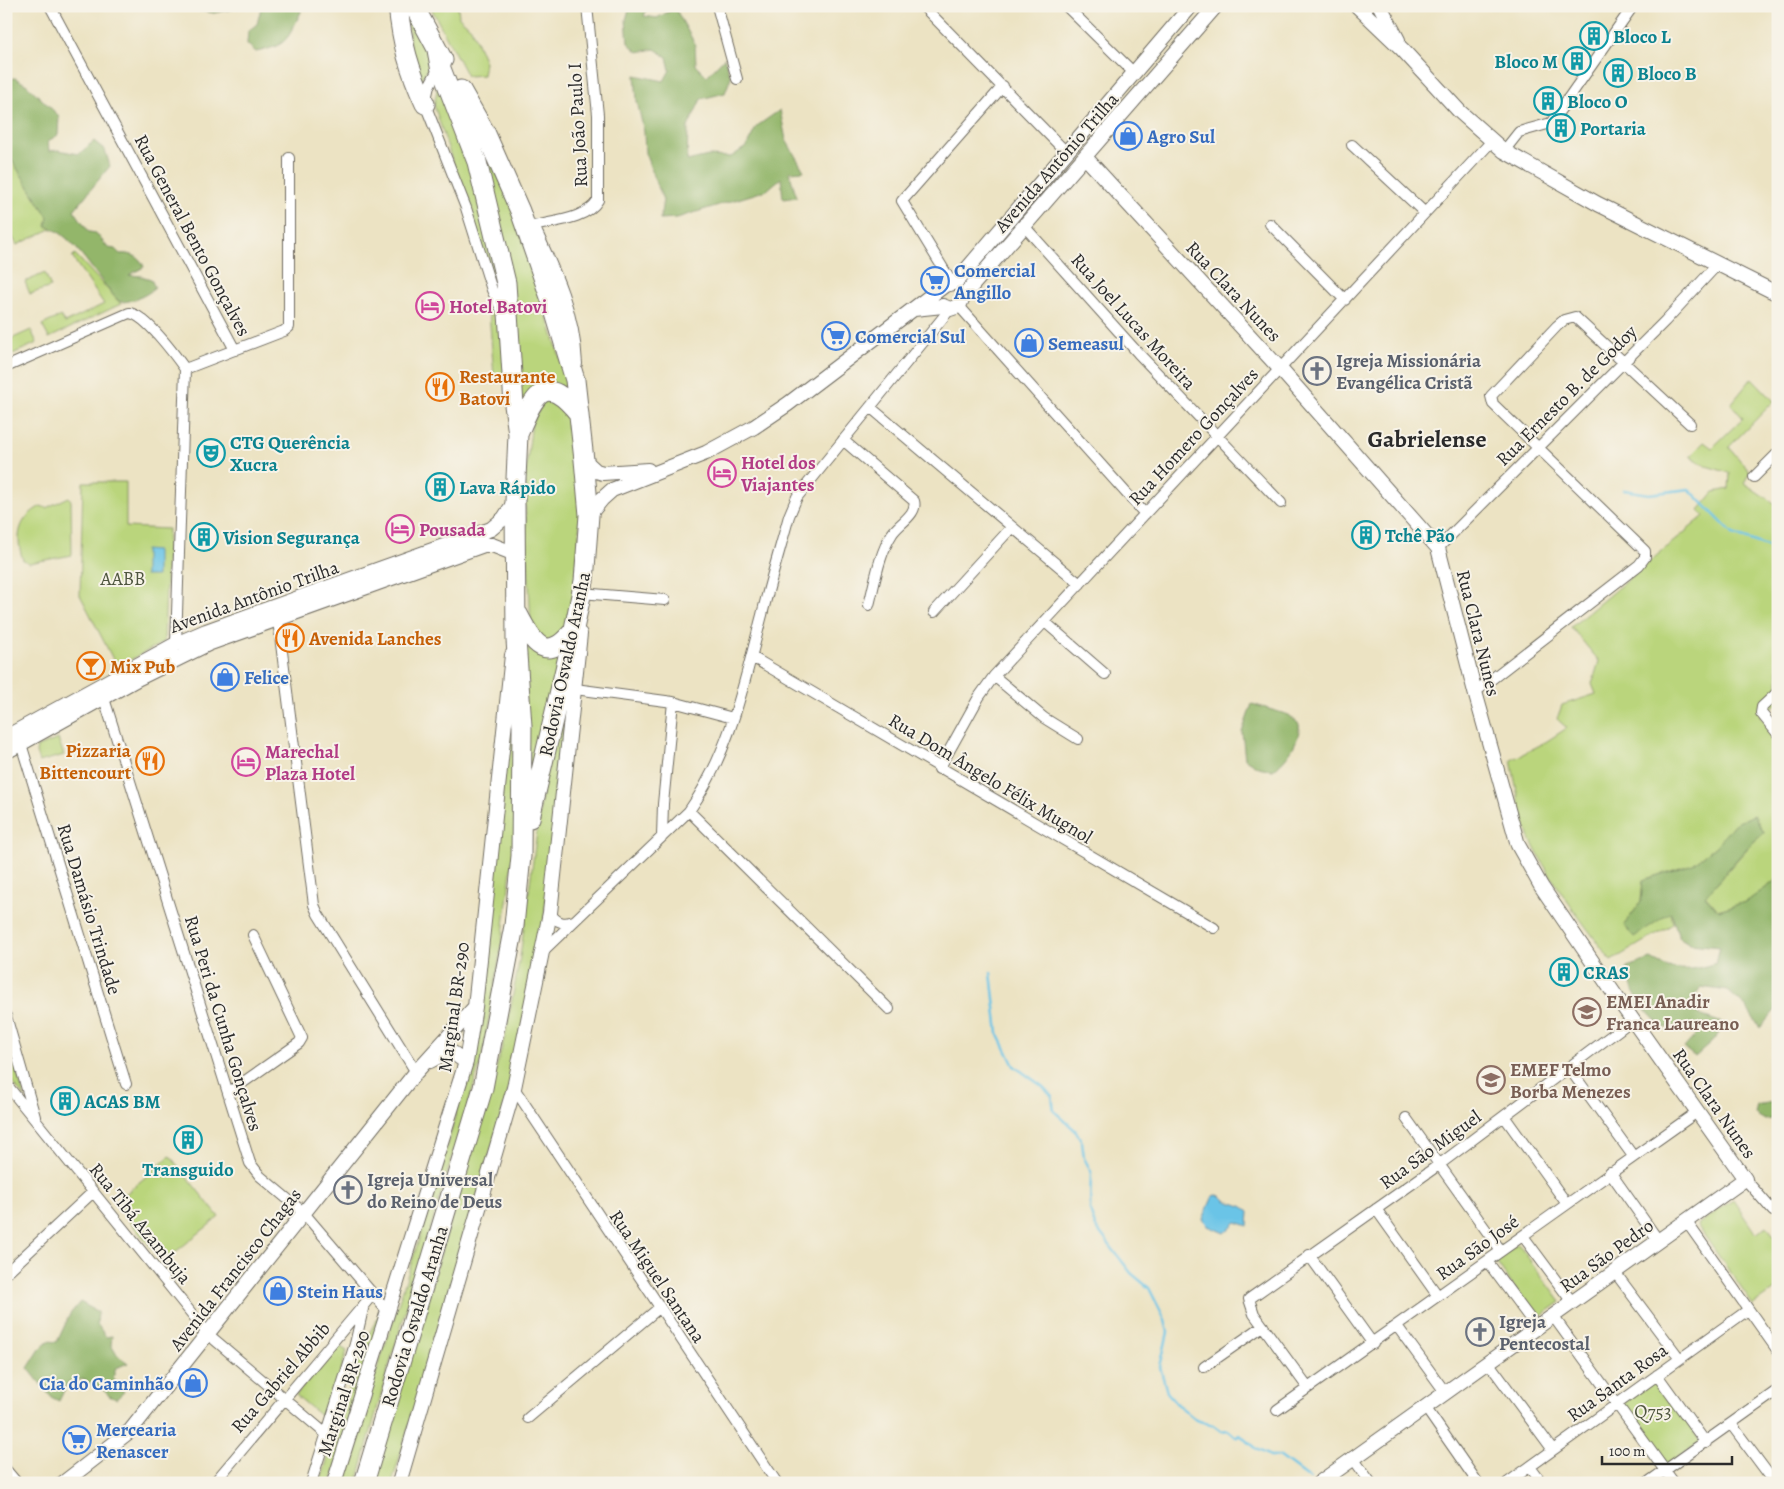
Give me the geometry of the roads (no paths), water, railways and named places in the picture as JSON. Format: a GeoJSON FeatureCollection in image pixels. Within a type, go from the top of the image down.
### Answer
{"type":"FeatureCollection","features":[{"type":"Feature","properties":{"kind":"highway"},"geometry":{"type":"LineString","coordinates":[[398,6],[402,42],[408,64],[425,104]]}},
{"type":"Feature","properties":{"kind":"highway","name":"Rodovia Osvaldo Aranha"},"geometry":{"type":"LineString","coordinates":[[414,6],[438,58],[477,162],[506,283],[514,405],[518,434],[515,554],[516,640],[522,726],[522,856]]}},
{"type":"Feature","properties":{"kind":"highway","name":"Rodovia Osvaldo Aranha"},"geometry":{"type":"LineString","coordinates":[[364,1483],[483,1088],[514,926],[522,856],[581,598],[589,515],[575,380],[552,303],[520,212],[486,134],[438,58]]}},
{"type":"Feature","properties":{"kind":"highway"},"geometry":{"type":"LineString","coordinates":[[518,434],[534,400],[544,392],[556,392],[580,414]]}},
{"type":"Feature","properties":{"kind":"highway"},"geometry":{"type":"LineString","coordinates":[[516,612],[531,639],[543,648],[549,649],[559,645],[574,630]]}},
{"type":"Feature","properties":{"kind":"main road","name":"Avenida Antônio Trilha"},"geometry":{"type":"LineString","coordinates":[[589,515],[602,498],[612,490],[706,453],[754,427],[788,404],[911,309],[949,285],[1191,6]]}},
{"type":"Feature","properties":{"kind":"main road","name":"Avenida Antônio Trilha"},"geometry":{"type":"LineString","coordinates":[[954,304],[1025,227],[1216,6]]}},
{"type":"Feature","properties":{"kind":"main road"},"geometry":{"type":"LineString","coordinates":[[1358,6],[1402,49],[1460,112],[1491,142],[1504,151],[1540,174],[1717,265],[1778,294]]}},
{"type":"Feature","properties":{"kind":"main road"},"geometry":{"type":"LineString","coordinates":[[1380,6],[1402,49]]}},
{"type":"Feature","properties":{"kind":"main road","name":"Rua Clara Nunes"},"geometry":{"type":"LineString","coordinates":[[1085,157],[1280,368],[1438,548],[1475,692],[1518,846],[1541,886],[1632,1020],[1745,1179]]}},
{"type":"Feature","properties":{"kind":"main road"},"geometry":{"type":"LineString","coordinates":[[949,285],[962,288],[954,304],[939,298],[949,285]]}},
{"type":"Feature","properties":{"kind":"main road"},"geometry":{"type":"LineString","coordinates":[[911,309],[954,304]]}},
{"type":"Feature","properties":{"kind":"main road","name":"Avenida Antônio Trilha"},"geometry":{"type":"LineString","coordinates":[[584,460],[596,471],[612,474],[664,469]]}},
{"type":"Feature","properties":{"kind":"main road","name":"Avenida Antônio Trilha"},"geometry":{"type":"LineString","coordinates":[[6,737],[101,691],[208,644],[278,620],[482,540],[504,518],[515,501]]}},
{"type":"Feature","properties":{"kind":"main road","name":"Avenida Antônio Trilha"},"geometry":{"type":"LineString","coordinates":[[6,752],[176,644],[206,631],[482,540]]}},
{"type":"Feature","properties":{"kind":"main road"},"geometry":{"type":"LineString","coordinates":[[482,540],[515,554]]}},
{"type":"Feature","properties":{"kind":"main road"},"geometry":{"type":"LineString","coordinates":[[399,1483],[514,1088],[542,952],[550,913],[575,689],[581,631],[581,598]]}},
{"type":"Feature","properties":{"kind":"main road","name":"Marginal BR-290"},"geometry":{"type":"LineString","coordinates":[[334,1483],[466,1062],[475,1007],[510,659],[516,640]]}},
{"type":"Feature","properties":{"kind":"main road","name":"Avenida Francisco Chagas"},"geometry":{"type":"LineString","coordinates":[[63,1483],[130,1431],[209,1335],[304,1212],[419,1069],[475,1007]]}},
{"type":"Feature","properties":{"kind":"main road","name":"Avenida Francisco Chagas"},"geometry":{"type":"LineString","coordinates":[[419,1069],[448,1052],[458,1054],[466,1062]]}},
{"type":"Feature","properties":{"kind":"main road","name":"Rua São Pedro"},"geometry":{"type":"LineString","coordinates":[[1319,1483],[1352,1457],[1538,1328],[1614,1271],[1745,1179]]}},
{"type":"Feature","properties":{"kind":"street","name":"Rua General Bento Gonçalves"},"geometry":{"type":"LineString","coordinates":[[50,6],[235,350],[185,369]]}},
{"type":"Feature","properties":{"kind":"street","name":"Rua João Paulo I"},"geometry":{"type":"LineString","coordinates":[[534,226],[583,214],[594,206],[598,200],[598,116],[587,6]]}},
{"type":"Feature","properties":{"kind":"street"},"geometry":{"type":"LineString","coordinates":[[717,6],[737,79]]}},
{"type":"Feature","properties":{"kind":"street"},"geometry":{"type":"LineString","coordinates":[[1066,6],[1134,73]]}},
{"type":"Feature","properties":{"kind":"street"},"geometry":{"type":"LineString","coordinates":[[1504,151],[1519,132],[1551,123],[1634,6]]}},
{"type":"Feature","properties":{"kind":"street"},"geometry":{"type":"LineString","coordinates":[[929,8],[1066,152]]}},
{"type":"Feature","properties":{"kind":"street"},"geometry":{"type":"LineString","coordinates":[[438,58],[425,104],[466,208],[492,290],[509,326]]}},
{"type":"Feature","properties":{"kind":"street"},"geometry":{"type":"LineString","coordinates":[[949,285],[902,201],[1003,86]]}},
{"type":"Feature","properties":{"kind":"street","name":"Rua Homero Gonçalves"},"geometry":{"type":"LineString","coordinates":[[939,769],[979,697],[994,676],[1491,142]]}},
{"type":"Feature","properties":{"kind":"street"},"geometry":{"type":"LineString","coordinates":[[1352,145],[1424,213]]}},
{"type":"Feature","properties":{"kind":"street"},"geometry":{"type":"LineString","coordinates":[[235,350],[289,328],[289,158]]}},
{"type":"Feature","properties":{"kind":"street"},"geometry":{"type":"LineString","coordinates":[[520,212],[534,226],[560,281],[570,309],[578,362],[575,380]]}},
{"type":"Feature","properties":{"kind":"street"},"geometry":{"type":"LineString","coordinates":[[1270,224],[1345,300]]}},
{"type":"Feature","properties":{"kind":"street","name":"Rua Joel Lucas Moreira"},"geometry":{"type":"LineString","coordinates":[[1025,227],[1216,436],[1281,503]]}},
{"type":"Feature","properties":{"kind":"street","name":"Rua Ernesto B. de Godoy"},"geometry":{"type":"LineString","coordinates":[[1438,548],[1624,362],[1717,265]]}},
{"type":"Feature","properties":{"kind":"street"},"geometry":{"type":"LineString","coordinates":[[542,952],[689,811],[712,774],[733,718],[752,657],[789,516],[797,497],[954,304],[1144,514]]}},
{"type":"Feature","properties":{"kind":"street"},"geometry":{"type":"LineString","coordinates":[[6,367],[129,313],[139,317],[174,353],[185,369],[176,644]]}},
{"type":"Feature","properties":{"kind":"street"},"geometry":{"type":"LineString","coordinates":[[1475,692],[1639,565],[1645,557],[1645,551],[1493,404],[1490,400],[1497,390],[1557,326],[1570,317],[1575,317],[1690,424]]}},
{"type":"Feature","properties":{"kind":"street"},"geometry":{"type":"LineString","coordinates":[[870,407],[1080,584]]}},
{"type":"Feature","properties":{"kind":"street"},"geometry":{"type":"LineString","coordinates":[[843,440],[914,501],[914,511],[893,532],[887,542],[869,605]]}},
{"type":"Feature","properties":{"kind":"street"},"geometry":{"type":"LineString","coordinates":[[1754,477],[1778,453]]}},
{"type":"Feature","properties":{"kind":"street"},"geometry":{"type":"LineString","coordinates":[[934,612],[1012,527]]}},
{"type":"Feature","properties":{"kind":"street"},"geometry":{"type":"LineString","coordinates":[[581,598],[665,600]]}},
{"type":"Feature","properties":{"kind":"street"},"geometry":{"type":"LineString","coordinates":[[278,620],[314,905],[419,1069]]}},
{"type":"Feature","properties":{"kind":"street"},"geometry":{"type":"LineString","coordinates":[[1045,622],[1105,674]]}},
{"type":"Feature","properties":{"kind":"street","name":"Rua Dom Ângelo Félix Mugnol"},"geometry":{"type":"LineString","coordinates":[[752,657],[939,769],[1214,928]]}},
{"type":"Feature","properties":{"kind":"street"},"geometry":{"type":"LineString","coordinates":[[994,676],[1044,718],[1078,739]]}},
{"type":"Feature","properties":{"kind":"street"},"geometry":{"type":"LineString","coordinates":[[575,689],[673,702],[733,718]]}},
{"type":"Feature","properties":{"kind":"street","name":"Rua Peri da Cunha Gonçalves"},"geometry":{"type":"LineString","coordinates":[[101,691],[250,1163],[260,1176],[304,1212],[389,1312]]}},
{"type":"Feature","properties":{"kind":"street"},"geometry":{"type":"LineString","coordinates":[[1778,692],[1762,707],[1761,712],[1778,734]]}},
{"type":"Feature","properties":{"kind":"street"},"geometry":{"type":"LineString","coordinates":[[662,836],[663,804],[673,702]]}},
{"type":"Feature","properties":{"kind":"street","name":"Rua Damásio Trindade"},"geometry":{"type":"LineString","coordinates":[[21,744],[126,1084]]}},
{"type":"Feature","properties":{"kind":"street"},"geometry":{"type":"LineString","coordinates":[[689,811],[889,1009]]}},
{"type":"Feature","properties":{"kind":"street"},"geometry":{"type":"LineString","coordinates":[[550,913],[558,922],[568,923],[575,920]]}},
{"type":"Feature","properties":{"kind":"street"},"geometry":{"type":"LineString","coordinates":[[228,1093],[300,1044],[302,1038],[253,935]]}},
{"type":"Feature","properties":{"kind":"street"},"geometry":{"type":"LineString","coordinates":[[6,1016],[9,1033],[36,1122]]}},
{"type":"Feature","properties":{"kind":"street","name":"Rua São Miguel"},"geometry":{"type":"LineString","coordinates":[[1263,1326],[1249,1304],[1249,1299],[1253,1295],[1440,1164],[1632,1020]]}},
{"type":"Feature","properties":{"kind":"street"},"geometry":{"type":"LineString","coordinates":[[1569,1068],[1633,1156]]}},
{"type":"Feature","properties":{"kind":"street","name":"Rua Tibá Azambuja"},"geometry":{"type":"LineString","coordinates":[[6,1084],[209,1335],[326,1434]]}},
{"type":"Feature","properties":{"kind":"street","name":"Rua Miguel Santana"},"geometry":{"type":"LineString","coordinates":[[514,1088],[776,1483]]}},
{"type":"Feature","properties":{"kind":"street","name":"Rua São José"},"geometry":{"type":"LineString","coordinates":[[1277,1410],[1697,1112]]}},
{"type":"Feature","properties":{"kind":"street"},"geometry":{"type":"LineString","coordinates":[[1504,1116],[1567,1204]]}},
{"type":"Feature","properties":{"kind":"street"},"geometry":{"type":"LineString","coordinates":[[1406,1118],[1501,1251]]}},
{"type":"Feature","properties":{"kind":"street"},"geometry":{"type":"LineString","coordinates":[[1610,1172],[1658,1240]]}},
{"type":"Feature","properties":{"kind":"street"},"geometry":{"type":"LineString","coordinates":[[1745,1179],[1773,1211]]}},
{"type":"Feature","properties":{"kind":"street"},"geometry":{"type":"LineString","coordinates":[[6,1273],[93,1192]]}},
{"type":"Feature","properties":{"kind":"street"},"geometry":{"type":"LineString","coordinates":[[1376,1209],[1438,1296]]}},
{"type":"Feature","properties":{"kind":"street"},"geometry":{"type":"LineString","coordinates":[[1686,1221],[1778,1351]]}},
{"type":"Feature","properties":{"kind":"street"},"geometry":{"type":"LineString","coordinates":[[1523,1236],[1572,1302]]}},
{"type":"Feature","properties":{"kind":"street"},"geometry":{"type":"LineString","coordinates":[[1309,1256],[1372,1344]]}},
{"type":"Feature","properties":{"kind":"street"},"geometry":{"type":"LineString","coordinates":[[1487,1261],[1538,1328]]}},
{"type":"Feature","properties":{"kind":"street"},"geometry":{"type":"LineString","coordinates":[[1614,1271],[1680,1359]]}},
{"type":"Feature","properties":{"kind":"street","name":"Rua Gabriel Abbib"},"geometry":{"type":"LineString","coordinates":[[214,1483],[284,1398],[363,1308],[372,1294]]}},
{"type":"Feature","properties":{"kind":"street"},"geometry":{"type":"LineString","coordinates":[[311,1483],[355,1344],[363,1308]]}},
{"type":"Feature","properties":{"kind":"street"},"geometry":{"type":"LineString","coordinates":[[528,1418],[659,1308]]}},
{"type":"Feature","properties":{"kind":"street","name":"Rua Santa Rosa"},"geometry":{"type":"LineString","coordinates":[[1507,1483],[1748,1310]]}},
{"type":"Feature","properties":{"kind":"street"},"geometry":{"type":"LineString","coordinates":[[1553,1316],[1674,1483]]}},
{"type":"Feature","properties":{"kind":"street"},"geometry":{"type":"LineString","coordinates":[[1204,1368],[1263,1326],[1308,1388]]}},
{"type":"Feature","properties":{"kind":"street"},"geometry":{"type":"LineString","coordinates":[[1397,1326],[1446,1392]]}},
{"type":"Feature","properties":{"kind":"street"},"geometry":{"type":"LineString","coordinates":[[1488,1362],[1553,1450]]}},
{"type":"Feature","properties":{"kind":"street"},"geometry":{"type":"LineString","coordinates":[[1657,1376],[1706,1442]]}},
{"type":"Feature","properties":{"kind":"street"},"geometry":{"type":"LineString","coordinates":[[1647,1483],[1778,1390]]}},
{"type":"Feature","properties":{"kind":"street"},"geometry":{"type":"LineString","coordinates":[[1425,1407],[1478,1483]]}},
{"type":"Feature","properties":{"kind":"street"},"geometry":{"type":"LineString","coordinates":[[1731,1424],[1775,1483]]}},
{"type":"Feature","properties":{"kind":"street"},"geometry":{"type":"LineString","coordinates":[[1352,1457],[1371,1483]]}},
{"type":"Feature","properties":{"kind":"street"},"geometry":{"type":"LineString","coordinates":[[1530,1467],[1542,1483]]}},
{"type":"Feature","properties":{"kind":"street"},"geometry":{"type":"LineString","coordinates":[[6,1470],[17,1483]]}},
{"type":"Feature","properties":{"kind":"water"},"geometry":{"type":"Polygon","coordinates":[[[145,550],[157,551],[157,576],[145,576],[145,550]]]}},
{"type":"Feature","properties":{"kind":"water"},"geometry":{"type":"Polygon","coordinates":[[[1217,1195],[1242,1206],[1249,1212],[1248,1226],[1236,1222],[1224,1233],[1208,1226],[1203,1219],[1213,1196],[1217,1195]]]}},
{"type":"Feature","properties":{"kind":"waterway"},"geometry":{"type":"LineString","coordinates":[[1624,490],[1649,494],[1689,489],[1733,534],[1778,550]]}},
{"type":"Feature","properties":{"kind":"waterway"},"geometry":{"type":"LineString","coordinates":[[991,973],[998,1033],[1014,1066],[1042,1086],[1052,1096],[1054,1111],[1076,1131],[1082,1142],[1084,1158],[1091,1171],[1090,1210],[1095,1226],[1131,1273],[1149,1288],[1165,1320],[1168,1332],[1160,1367],[1167,1392],[1177,1404],[1196,1420],[1213,1425],[1221,1431],[1228,1430],[1236,1437],[1239,1434],[1257,1449],[1270,1456],[1279,1456],[1310,1479]]}},
{"type":"Feature","properties":{"kind":"place","name":"Bloco L"},"geometry":{"type":"Point","coordinates":[1594,36]}},
{"type":"Feature","properties":{"kind":"place","name":"Bloco M"},"geometry":{"type":"Point","coordinates":[1577,61]}},
{"type":"Feature","properties":{"kind":"place","name":"Bloco B"},"geometry":{"type":"Point","coordinates":[1618,73]}},
{"type":"Feature","properties":{"kind":"place","name":"Bloco O"},"geometry":{"type":"Point","coordinates":[1548,101]}},
{"type":"Feature","properties":{"kind":"place","name":"Portaria"},"geometry":{"type":"Point","coordinates":[1561,128]}},
{"type":"Feature","properties":{"kind":"place","name":"Agro Sul"},"geometry":{"type":"Point","coordinates":[1128,136]}},
{"type":"Feature","properties":{"kind":"place","name":"Comercial Angillo"},"geometry":{"type":"Point","coordinates":[935,281]}},
{"type":"Feature","properties":{"kind":"place","name":"Hotel Batovi"},"geometry":{"type":"Point","coordinates":[430,306]}},
{"type":"Feature","properties":{"kind":"place","name":"Comercial Sul"},"geometry":{"type":"Point","coordinates":[836,336]}},
{"type":"Feature","properties":{"kind":"place","name":"Semeasul"},"geometry":{"type":"Point","coordinates":[1029,343]}},
{"type":"Feature","properties":{"kind":"place","name":"Igreja Missionária Evangélica Cristã"},"geometry":{"type":"Point","coordinates":[1317,371]}},
{"type":"Feature","properties":{"kind":"place","name":"Restaurante Batovi"},"geometry":{"type":"Point","coordinates":[440,387]}},
{"type":"Feature","properties":{"kind":"place","name":"CTG Querência Xucra"},"geometry":{"type":"Point","coordinates":[211,453]}},
{"type":"Feature","properties":{"kind":"place","name":"Hotel dos Viajantes"},"geometry":{"type":"Point","coordinates":[722,473]}},
{"type":"Feature","properties":{"kind":"place","name":"Lava Rápido"},"geometry":{"type":"Point","coordinates":[440,487]}},
{"type":"Feature","properties":{"kind":"place","name":"Pousada"},"geometry":{"type":"Point","coordinates":[400,529]}},
{"type":"Feature","properties":{"kind":"place","name":"Tchê Pão"},"geometry":{"type":"Point","coordinates":[1366,535]}},
{"type":"Feature","properties":{"kind":"place","name":"Vision Segurança"},"geometry":{"type":"Point","coordinates":[204,537]}},
{"type":"Feature","properties":{"kind":"place","name":"Avenida Lanches"},"geometry":{"type":"Point","coordinates":[290,638]}},
{"type":"Feature","properties":{"kind":"place","name":"Mix Pub"},"geometry":{"type":"Point","coordinates":[91,666]}},
{"type":"Feature","properties":{"kind":"place","name":"Felice"},"geometry":{"type":"Point","coordinates":[225,677]}},
{"type":"Feature","properties":{"kind":"place","name":"Pizzaria Bittencourt"},"geometry":{"type":"Point","coordinates":[150,761]}},
{"type":"Feature","properties":{"kind":"place","name":"Marechal Plaza Hotel"},"geometry":{"type":"Point","coordinates":[246,762]}},
{"type":"Feature","properties":{"kind":"place","name":"CRAS"},"geometry":{"type":"Point","coordinates":[1564,972]}},
{"type":"Feature","properties":{"kind":"place","name":"EMEI Anadir Franca Laureano"},"geometry":{"type":"Point","coordinates":[1587,1012]}},
{"type":"Feature","properties":{"kind":"place","name":"EMEF Telmo Borba Menezes"},"geometry":{"type":"Point","coordinates":[1491,1080]}},
{"type":"Feature","properties":{"kind":"place","name":"ACAS BM"},"geometry":{"type":"Point","coordinates":[65,1101]}},
{"type":"Feature","properties":{"kind":"place","name":"Transguido"},"geometry":{"type":"Point","coordinates":[188,1140]}},
{"type":"Feature","properties":{"kind":"place","name":"Igreja Universal do Reino de Deus"},"geometry":{"type":"Point","coordinates":[348,1190]}},
{"type":"Feature","properties":{"kind":"place","name":"Stein Haus"},"geometry":{"type":"Point","coordinates":[278,1291]}},
{"type":"Feature","properties":{"kind":"place","name":"Igreja Pentecostal"},"geometry":{"type":"Point","coordinates":[1480,1332]}},
{"type":"Feature","properties":{"kind":"place","name":"Cia do Caminhão"},"geometry":{"type":"Point","coordinates":[193,1383]}},
{"type":"Feature","properties":{"kind":"place","name":"Mercearia Renascer"},"geometry":{"type":"Point","coordinates":[77,1440]}},
{"type":"Feature","properties":{"kind":"district","name":"Gabrielense"},"geometry":{"type":"Point","coordinates":[1427,439]}},
{"type":"Feature","properties":{"kind":"park label","name":"AABB"},"geometry":{"type":"Point","coordinates":[123,578]}},
{"type":"Feature","properties":{"kind":"park label","name":"Q753"},"geometry":{"type":"Point","coordinates":[1653,1411]}}]}
